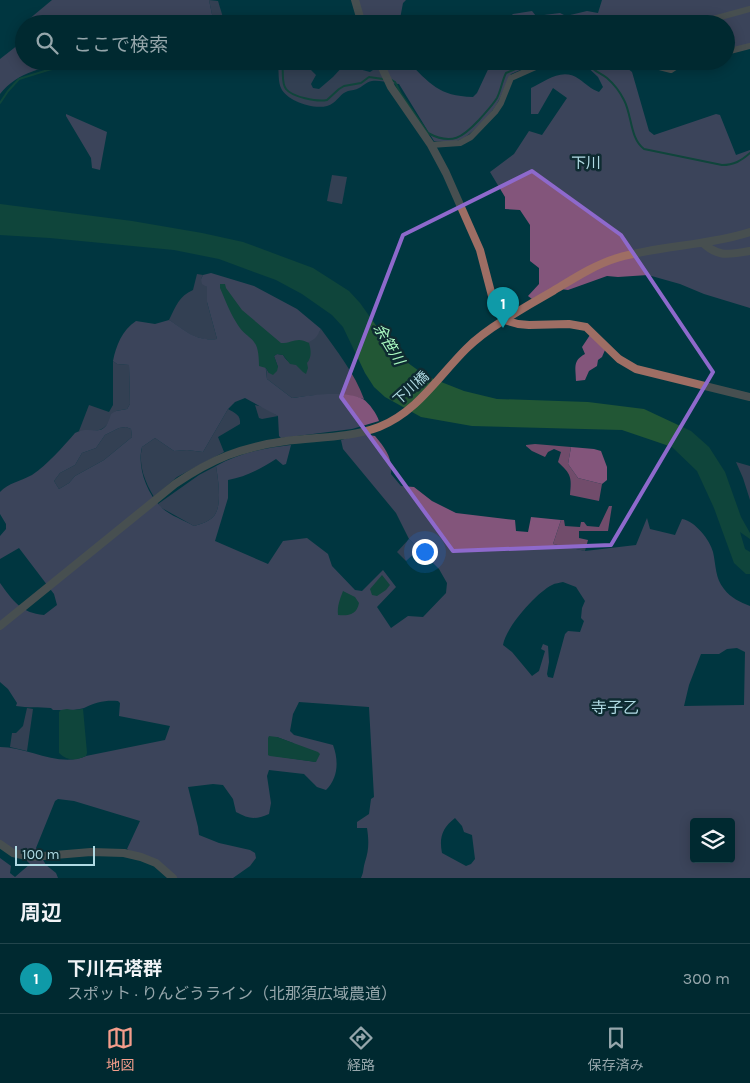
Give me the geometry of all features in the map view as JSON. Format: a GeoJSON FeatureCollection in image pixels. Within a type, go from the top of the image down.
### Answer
{"type":"FeatureCollection","features":[{"type":"Feature","properties":{"kind":"street"},"geometry":{"type":"LineString","coordinates":[[355,0],[359,15]]}},
{"type":"Feature","properties":{"kind":"street"},"geometry":{"type":"LineString","coordinates":[[728,15],[750,9]]}},
{"type":"Feature","properties":{"kind":"street"},"geometry":{"type":"LineString","coordinates":[[735,50],[750,46]]}},
{"type":"Feature","properties":{"kind":"street"},"geometry":{"type":"LineString","coordinates":[[384,70],[400,100],[431,146],[456,193],[476,242],[492,296],[504,320],[529,325],[578,324],[586,327],[618,359],[636,369],[750,398]]}},
{"type":"Feature","properties":{"kind":"street"},"geometry":{"type":"LineString","coordinates":[[431,146],[460,143],[471,137],[495,112],[501,103],[511,78],[529,70]]}},
{"type":"Feature","properties":{"kind":"street","name":"下川橋"},"geometry":{"type":"LineString","coordinates":[[0,626],[175,484],[206,464],[247,448],[286,441],[350,434],[380,426],[389,422],[421,399],[472,343],[504,320],[576,277],[616,258],[703,243],[750,232]]}},
{"type":"Feature","properties":{"kind":"street"},"geometry":{"type":"LineString","coordinates":[[703,243],[719,254],[750,251]]}},
{"type":"Feature","properties":{"kind":"street"},"geometry":{"type":"LineString","coordinates":[[0,844],[13,853],[31,857],[91,852],[141,857],[156,864],[173,878]]}},
{"type":"Feature","properties":{"kind":"highlighted area"},"geometry":{"type":"Polygon","coordinates":[[[532,171],[621,235],[713,372],[611,545],[453,551],[341,397],[403,235],[532,171]]]}},
{"type":"Feature","properties":{"kind":"shaded area"},"geometry":{"type":"Polygon","coordinates":[[[52,0],[209,0],[212,15],[34,15],[52,0]]]}},
{"type":"Feature","properties":{"kind":"shaded area"},"geometry":{"type":"Polygon","coordinates":[[[209,0],[218,1],[222,15],[212,15],[209,0]]]}},
{"type":"Feature","properties":{"kind":"shaded area"},"geometry":{"type":"Polygon","coordinates":[[[356,0],[406,0],[403,3],[401,15],[360,15],[356,0]]]}},
{"type":"Feature","properties":{"kind":"shaded area"},"geometry":{"type":"Polygon","coordinates":[[[602,0],[750,0],[750,45],[735,49],[735,15],[570,15],[587,11],[598,13],[602,0]]]}},
{"type":"Feature","properties":{"kind":"shaded area"},"geometry":{"type":"Polygon","coordinates":[[[532,11],[535,15],[512,15],[513,14],[532,11]]]}},
{"type":"Feature","properties":{"kind":"shaded area"},"geometry":{"type":"Polygon","coordinates":[[[560,13],[564,15],[544,15],[560,13]]]}},
{"type":"Feature","properties":{"kind":"shaded area"},"geometry":{"type":"Polygon","coordinates":[[[15,47],[15,70],[36,70],[15,80],[0,94],[0,59],[15,47]]]}},
{"type":"Feature","properties":{"kind":"shaded area"},"geometry":{"type":"Polygon","coordinates":[[[278,70],[311,70],[316,75],[311,84],[313,88],[319,89],[339,70],[363,70],[370,72],[373,70],[384,70],[391,83],[377,81],[366,83],[358,89],[345,92],[328,106],[321,107],[297,102],[290,98],[284,93],[279,83],[278,70]]]}},
{"type":"Feature","properties":{"kind":"shaded area"},"geometry":{"type":"Polygon","coordinates":[[[384,70],[416,70],[429,82],[443,91],[473,97],[477,93],[488,70],[520,70],[511,74],[498,102],[488,116],[465,137],[449,142],[434,141],[399,84],[391,83],[384,70]]]}},
{"type":"Feature","properties":{"kind":"shaded area"},"geometry":{"type":"Polygon","coordinates":[[[591,70],[630,70],[632,72],[649,131],[654,135],[716,114],[720,115],[736,155],[750,150],[750,308],[648,275],[607,276],[568,290],[553,288],[532,299],[528,296],[539,284],[539,268],[530,261],[530,225],[520,210],[505,209],[505,197],[490,172],[514,154],[529,131],[542,135],[567,98],[553,88],[538,114],[531,114],[531,88],[554,76],[566,74],[579,79],[599,92],[603,87],[598,77],[591,70]]]}},
{"type":"Feature","properties":{"kind":"shaded area"},"geometry":{"type":"Polygon","coordinates":[[[66,114],[107,132],[100,170],[92,168],[91,158],[66,114]]]}},
{"type":"Feature","properties":{"kind":"shaded area"},"geometry":{"type":"Polygon","coordinates":[[[332,175],[347,177],[342,204],[327,201],[332,175]]]}},
{"type":"Feature","properties":{"kind":"shaded area"},"geometry":{"type":"Polygon","coordinates":[[[211,273],[254,286],[297,309],[321,329],[314,339],[301,345],[286,345],[258,339],[264,354],[267,379],[292,398],[338,394],[356,396],[368,403],[379,421],[352,429],[281,438],[279,436],[278,416],[245,398],[235,402],[228,409],[203,452],[174,451],[155,438],[142,447],[142,470],[147,486],[155,500],[167,512],[194,526],[202,524],[213,517],[218,507],[219,493],[216,466],[252,452],[291,445],[286,464],[283,465],[276,459],[253,472],[228,480],[228,498],[215,541],[268,564],[283,541],[307,538],[328,554],[332,566],[355,590],[362,591],[383,570],[396,587],[377,607],[391,628],[408,616],[423,617],[446,593],[447,583],[439,569],[409,539],[396,513],[343,449],[341,440],[362,434],[375,436],[388,453],[391,463],[391,474],[401,486],[414,487],[432,501],[456,513],[515,520],[516,531],[528,532],[531,517],[561,520],[553,544],[585,551],[636,545],[647,518],[650,529],[675,535],[682,519],[697,527],[711,547],[717,576],[721,585],[733,597],[750,606],[750,878],[361,878],[367,853],[368,837],[367,828],[357,828],[357,822],[369,814],[371,799],[374,797],[369,707],[299,702],[293,714],[290,731],[294,735],[333,745],[335,751],[337,763],[335,775],[326,790],[317,787],[304,774],[269,770],[267,776],[271,803],[269,814],[252,818],[236,812],[233,799],[223,785],[213,784],[188,787],[199,835],[255,853],[256,858],[250,866],[233,878],[177,878],[127,849],[140,821],[74,801],[58,799],[55,801],[36,848],[46,865],[56,873],[58,878],[0,878],[0,858],[11,866],[10,873],[15,877],[30,864],[23,857],[0,843],[0,747],[65,760],[76,759],[165,740],[170,726],[119,716],[120,703],[118,701],[101,702],[73,710],[16,706],[17,703],[8,689],[0,682],[0,583],[18,605],[29,612],[44,615],[57,605],[54,594],[19,548],[0,559],[0,536],[6,529],[6,524],[0,514],[0,492],[7,486],[38,471],[55,456],[75,433],[87,430],[101,430],[105,427],[111,414],[127,409],[130,404],[129,365],[117,364],[113,361],[120,339],[136,321],[155,324],[169,320],[196,337],[217,339],[207,302],[207,287],[202,284],[201,279],[203,275],[211,273]],[[126,427],[119,428],[105,435],[96,448],[82,453],[75,465],[60,473],[54,481],[59,489],[69,483],[75,476],[104,460],[132,437],[131,429],[126,427]],[[563,582],[553,584],[538,595],[516,620],[505,638],[503,645],[512,652],[532,676],[539,671],[545,651],[541,649],[543,644],[548,646],[549,662],[547,674],[548,677],[553,678],[565,634],[568,631],[580,632],[584,621],[581,618],[585,601],[576,587],[563,582]],[[737,648],[727,649],[719,654],[701,654],[689,685],[684,706],[744,705],[745,652],[737,648]],[[277,737],[268,755],[316,762],[293,743],[277,737]],[[455,818],[442,834],[442,853],[466,866],[475,859],[472,835],[464,832],[462,826],[455,818]]]}},
{"type":"Feature","properties":{"kind":"shaded area"},"geometry":{"type":"Polygon","coordinates":[[[197,274],[203,275],[201,279],[207,287],[207,302],[217,339],[196,337],[169,320],[181,298],[193,290],[197,274]]]}},
{"type":"Feature","properties":{"kind":"shaded area"},"geometry":{"type":"Polygon","coordinates":[[[321,329],[351,372],[364,399],[328,395],[292,398],[267,379],[266,368],[269,373],[278,367],[274,356],[277,354],[283,355],[293,364],[307,363],[306,342],[315,337],[321,329]]]}},
{"type":"Feature","properties":{"kind":"shaded area"},"geometry":{"type":"Polygon","coordinates":[[[590,335],[605,350],[602,357],[598,360],[597,366],[589,371],[585,380],[576,381],[576,362],[585,354],[582,347],[590,335]]]}},
{"type":"Feature","properties":{"kind":"shaded area"},"geometry":{"type":"Polygon","coordinates":[[[113,361],[117,364],[129,365],[130,404],[127,409],[116,411],[102,429],[79,431],[89,405],[109,412],[113,405],[113,361]]]}},
{"type":"Feature","properties":{"kind":"shaded area"},"geometry":{"type":"Polygon","coordinates":[[[255,405],[264,407],[278,416],[259,418],[255,405]]]}},
{"type":"Feature","properties":{"kind":"shaded area"},"geometry":{"type":"Polygon","coordinates":[[[228,409],[238,416],[240,424],[218,437],[224,452],[177,477],[154,497],[143,473],[142,447],[155,438],[174,451],[203,452],[228,409]]]}},
{"type":"Feature","properties":{"kind":"shaded area"},"geometry":{"type":"Polygon","coordinates":[[[126,427],[131,429],[132,437],[104,460],[75,476],[69,483],[59,489],[54,481],[60,473],[75,465],[82,453],[96,448],[105,435],[119,428],[126,427]]]}},
{"type":"Feature","properties":{"kind":"shaded area"},"geometry":{"type":"Polygon","coordinates":[[[535,444],[571,447],[568,464],[578,478],[602,484],[599,501],[570,495],[570,476],[558,462],[561,452],[554,449],[548,452],[545,457],[526,446],[535,444]]]}},
{"type":"Feature","properties":{"kind":"shaded area"},"geometry":{"type":"Polygon","coordinates":[[[571,447],[601,451],[607,467],[607,480],[602,484],[578,478],[568,464],[571,447]]]}},
{"type":"Feature","properties":{"kind":"shaded area"},"geometry":{"type":"Polygon","coordinates":[[[736,462],[750,466],[750,500],[743,478],[736,462]]]}},
{"type":"Feature","properties":{"kind":"shaded area"},"geometry":{"type":"Polygon","coordinates":[[[216,466],[219,500],[216,512],[211,519],[194,526],[160,507],[158,504],[199,475],[216,466]]]}},
{"type":"Feature","properties":{"kind":"shaded area"},"geometry":{"type":"Polygon","coordinates":[[[609,506],[612,506],[608,531],[579,531],[579,538],[588,540],[585,551],[553,544],[561,520],[564,520],[565,526],[580,527],[581,522],[584,522],[587,526],[599,527],[609,506]]]}},
{"type":"Feature","properties":{"kind":"shaded area"},"geometry":{"type":"Polygon","coordinates":[[[409,539],[419,549],[406,561],[397,552],[409,539]]]}},
{"type":"Feature","properties":{"kind":"shaded area"},"geometry":{"type":"Polygon","coordinates":[[[27,708],[33,709],[27,751],[10,747],[12,733],[16,733],[23,726],[27,708]]]}},
{"type":"Feature","properties":{"kind":"water","name":"余笹川"},"geometry":{"type":"Polygon","coordinates":[[[0,204],[132,221],[243,242],[313,268],[349,291],[360,303],[397,355],[426,376],[464,391],[497,399],[588,402],[644,409],[691,431],[709,447],[725,472],[741,517],[750,533],[750,539],[740,532],[745,549],[750,552],[750,574],[746,574],[734,563],[714,508],[697,471],[672,447],[622,430],[472,426],[421,417],[385,397],[374,387],[365,373],[343,327],[332,315],[302,294],[276,280],[219,259],[174,250],[0,235],[0,204]]]}},
{"type":"Feature","properties":{"kind":"water"},"geometry":{"type":"Polygon","coordinates":[[[220,284],[225,284],[242,310],[281,343],[301,340],[309,343],[311,353],[307,363],[306,374],[296,365],[290,364],[283,355],[277,354],[274,356],[278,367],[273,375],[266,368],[259,366],[259,355],[255,343],[240,329],[229,309],[220,284]]]}},
{"type":"Feature","properties":{"kind":"water"},"geometry":{"type":"Polygon","coordinates":[[[382,575],[390,585],[377,596],[372,595],[370,589],[382,575]]]}},
{"type":"Feature","properties":{"kind":"water"},"geometry":{"type":"Polygon","coordinates":[[[343,591],[355,597],[359,603],[352,614],[338,615],[338,606],[343,591]]]}},
{"type":"Feature","properties":{"kind":"water"},"geometry":{"type":"Polygon","coordinates":[[[67,709],[83,709],[87,753],[86,756],[78,759],[65,758],[59,753],[59,712],[67,709]]]}},
{"type":"Feature","properties":{"kind":"water"},"geometry":{"type":"Polygon","coordinates":[[[269,736],[277,737],[320,754],[316,762],[270,756],[268,755],[269,736]]]}},
{"type":"Feature","properties":{"kind":"waterway"},"geometry":{"type":"LineString","coordinates":[[0,103],[19,79],[48,70]]}},
{"type":"Feature","properties":{"kind":"waterway"},"geometry":{"type":"LineString","coordinates":[[283,70],[286,89],[299,97],[311,100],[327,100],[344,86],[361,83],[369,77],[383,79]]}},
{"type":"Feature","properties":{"kind":"waterway"},"geometry":{"type":"LineString","coordinates":[[390,79],[395,82],[428,133],[436,137],[450,139],[456,138],[468,131],[491,107],[497,98],[506,73],[513,70]]}},
{"type":"Feature","properties":{"kind":"waterway"},"geometry":{"type":"LineString","coordinates":[[595,70],[610,80],[621,94],[627,106],[636,139],[644,149],[722,165],[737,162],[750,153]]}},
{"type":"Feature","properties":{"kind":"place","name":"下川石塔群"},"geometry":{"type":"Point","coordinates":[503,328]}},
{"type":"Feature","properties":{"kind":"district","name":"下川"},"geometry":{"type":"Point","coordinates":[586,163]}},
{"type":"Feature","properties":{"kind":"district","name":"寺子乙"},"geometry":{"type":"Point","coordinates":[615,707]}}]}
